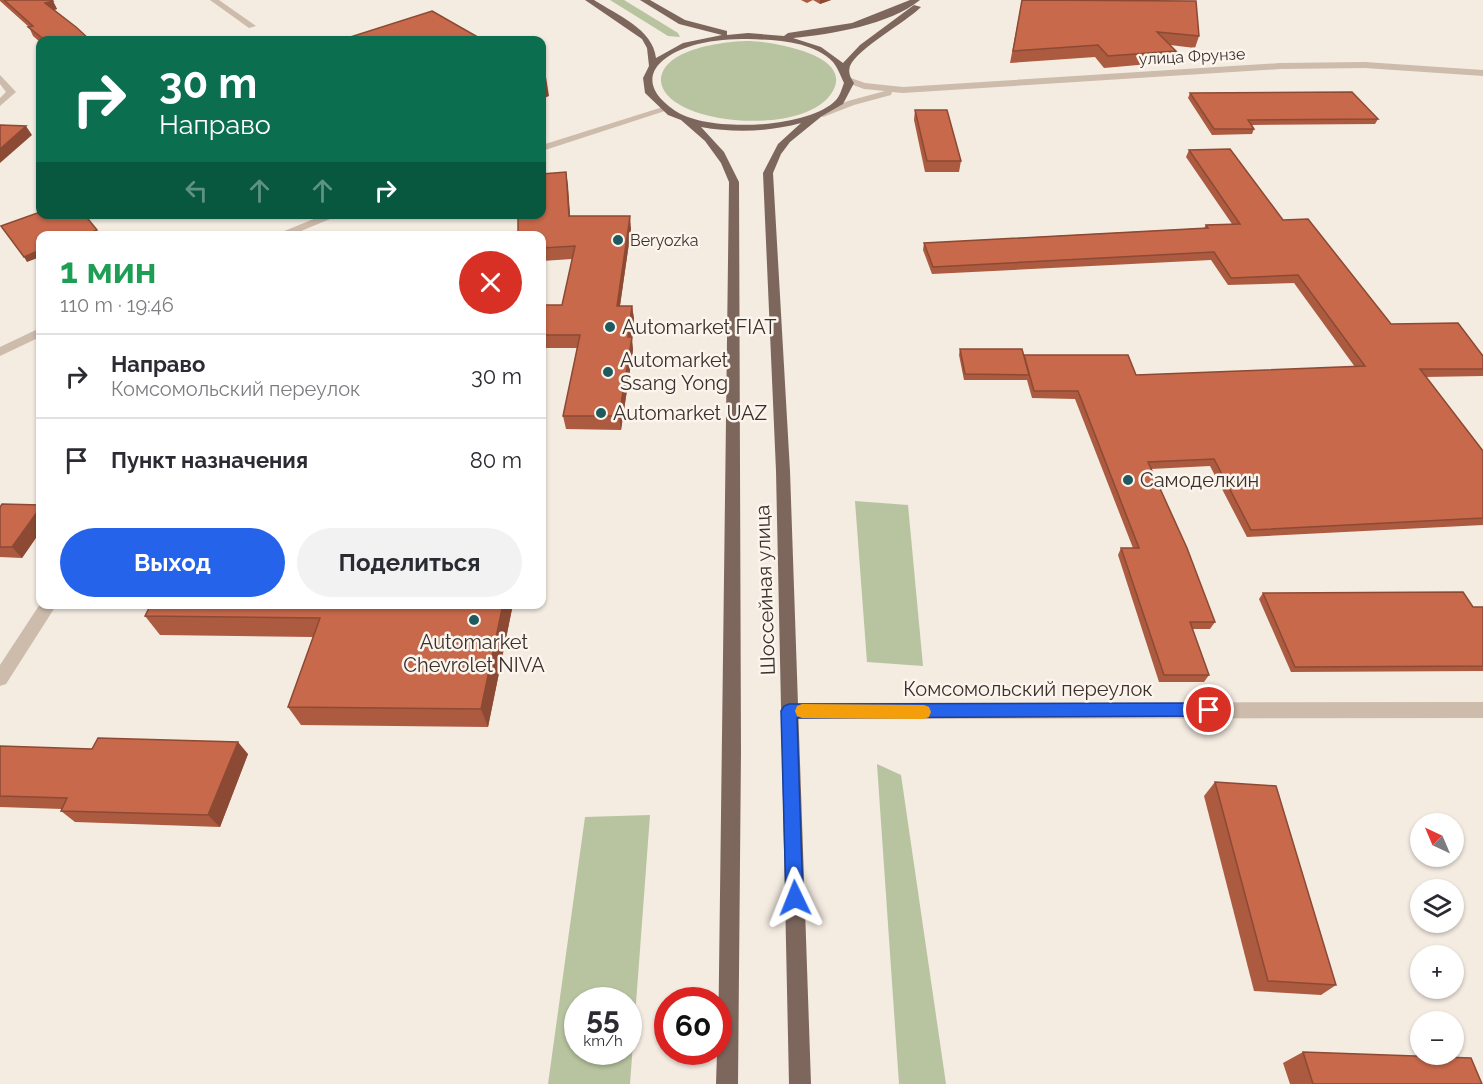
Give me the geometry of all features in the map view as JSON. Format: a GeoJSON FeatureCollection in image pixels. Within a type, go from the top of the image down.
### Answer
{"type":"FeatureCollection","features":[{"type":"Feature","properties":{"kind":"main road"},"geometry":{"type":"LineString","coordinates":[[589,0],[646,38],[651,48],[653,66]]}},
{"type":"Feature","properties":{"kind":"main road"},"geometry":{"type":"LineString","coordinates":[[644,0],[687,24],[748,36]]}},
{"type":"Feature","properties":{"kind":"main road"},"geometry":{"type":"LineString","coordinates":[[818,116],[789,125],[753,129],[717,126],[686,119],[666,109],[648,91],[647,78],[653,66],[671,52],[691,44],[748,36],[770,37],[820,33],[866,23],[916,0]]}},
{"type":"Feature","properties":{"kind":"main road","name":"Шоссейная улица"},"geometry":{"type":"LineString","coordinates":[[800,1084],[783,471],[768,173],[777,149],[794,132],[839,102],[845,94],[846,65],[855,54],[926,0]]}},
{"type":"Feature","properties":{"kind":"main road"},"geometry":{"type":"LineString","coordinates":[[770,37],[799,42],[823,52],[840,64],[847,76]]}},
{"type":"Feature","properties":{"kind":"main road","name":"Шоссейная улица"},"geometry":{"type":"LineString","coordinates":[[686,119],[714,144],[730,169],[734,182],[732,751],[727,1084]]}},
{"type":"Feature","properties":{"kind":"street"},"geometry":{"type":"LineString","coordinates":[[214,0],[252,26]]}},
{"type":"Feature","properties":{"kind":"street","name":"улица Фрунзе"},"geometry":{"type":"LineString","coordinates":[[903,90],[1289,66],[1365,65],[1483,73]]}},
{"type":"Feature","properties":{"kind":"street"},"geometry":{"type":"LineString","coordinates":[[847,76],[864,86],[903,90]]}},
{"type":"Feature","properties":{"kind":"street"},"geometry":{"type":"LineString","coordinates":[[0,78],[11,92],[0,103]]}},
{"type":"Feature","properties":{"kind":"street"},"geometry":{"type":"LineString","coordinates":[[818,116],[850,103],[903,90]]}},
{"type":"Feature","properties":{"kind":"street"},"geometry":{"type":"LineString","coordinates":[[546,147],[666,109]]}},
{"type":"Feature","properties":{"kind":"street"},"geometry":{"type":"LineString","coordinates":[[292,231],[324,219]]}},
{"type":"Feature","properties":{"kind":"street"},"geometry":{"type":"LineString","coordinates":[[0,352],[36,334]]}},
{"type":"Feature","properties":{"kind":"street"},"geometry":{"type":"LineString","coordinates":[[0,679],[46,609]]}},
{"type":"Feature","properties":{"kind":"street","name":"Комсомольский переулок"},"geometry":{"type":"LineString","coordinates":[[789,711],[1483,710]]}},
{"type":"Feature","properties":{"kind":"green space"},"geometry":{"type":"Polygon","coordinates":[[[610,0],[624,0],[678,33],[680,37],[668,36],[610,0]]]}},
{"type":"Feature","properties":{"kind":"green space"},"geometry":{"type":"Polygon","coordinates":[[[750,41],[792,48],[823,60],[833,69],[836,81],[831,94],[819,105],[803,113],[763,121],[742,121],[688,109],[675,102],[664,91],[661,81],[664,70],[683,54],[712,45],[750,41]]]}},
{"type":"Feature","properties":{"kind":"green space"},"geometry":{"type":"Polygon","coordinates":[[[855,501],[908,505],[923,666],[867,662],[855,501]]]}},
{"type":"Feature","properties":{"kind":"green space"},"geometry":{"type":"Polygon","coordinates":[[[877,764],[901,775],[946,1084],[899,1084],[877,764]]]}},
{"type":"Feature","properties":{"kind":"green space"},"geometry":{"type":"Polygon","coordinates":[[[650,815],[637,987],[564,987],[564,1065],[631,1065],[630,1084],[548,1084],[585,817],[650,815]]]}},
{"type":"Feature","properties":{"kind":"building"},"geometry":{"type":"Polygon","coordinates":[[[4,0],[52,0],[45,3],[86,36],[40,36],[28,27],[33,26],[4,0]]]}},
{"type":"Feature","properties":{"kind":"building"},"geometry":{"type":"Polygon","coordinates":[[[1022,0],[1196,1],[1199,36],[1157,32],[1176,51],[1108,56],[1098,45],[1013,51],[1022,0]]]}},
{"type":"Feature","properties":{"kind":"building"},"geometry":{"type":"Polygon","coordinates":[[[432,11],[476,36],[354,36],[432,11]]]}},
{"type":"Feature","properties":{"kind":"building"},"geometry":{"type":"Polygon","coordinates":[[[1352,92],[1378,119],[1248,120],[1254,129],[1214,129],[1190,93],[1352,92]]]}},
{"type":"Feature","properties":{"kind":"building"},"geometry":{"type":"Polygon","coordinates":[[[915,110],[947,110],[961,161],[927,161],[915,110]]]}},
{"type":"Feature","properties":{"kind":"building"},"geometry":{"type":"Polygon","coordinates":[[[0,125],[26,126],[0,149],[0,125]]]}},
{"type":"Feature","properties":{"kind":"building"},"geometry":{"type":"Polygon","coordinates":[[[1230,149],[1283,220],[1308,219],[1391,324],[1458,323],[1483,356],[1483,369],[1420,369],[1483,451],[1483,518],[1251,530],[1214,459],[1148,462],[1187,548],[1215,622],[1190,622],[1209,675],[1164,675],[1121,548],[1139,548],[1078,391],[1034,391],[1024,355],[1128,355],[1136,375],[1365,366],[1298,275],[1231,278],[1214,252],[933,267],[924,243],[1208,228],[1206,225],[1240,224],[1189,150],[1230,149]]]}},
{"type":"Feature","properties":{"kind":"building"},"geometry":{"type":"Polygon","coordinates":[[[566,172],[569,216],[630,216],[617,306],[632,306],[628,337],[632,337],[619,416],[563,416],[580,335],[546,335],[546,305],[562,305],[575,246],[546,248],[546,231],[518,231],[518,219],[546,219],[546,174],[566,172]]]}},
{"type":"Feature","properties":{"kind":"building"},"geometry":{"type":"Polygon","coordinates":[[[36,213],[36,219],[88,219],[97,230],[36,231],[36,252],[24,257],[1,226],[36,213]]]}},
{"type":"Feature","properties":{"kind":"building"},"geometry":{"type":"Polygon","coordinates":[[[960,349],[1022,349],[1029,375],[965,374],[960,349]]]}},
{"type":"Feature","properties":{"kind":"building"},"geometry":{"type":"Polygon","coordinates":[[[2,504],[36,505],[36,514],[12,547],[0,547],[0,507],[2,504]]]}},
{"type":"Feature","properties":{"kind":"building"},"geometry":{"type":"Polygon","coordinates":[[[1463,592],[1473,607],[1483,607],[1483,666],[1295,667],[1263,593],[1463,592]]]}},
{"type":"Feature","properties":{"kind":"building"},"geometry":{"type":"Polygon","coordinates":[[[148,609],[502,609],[481,709],[288,707],[320,618],[145,616],[148,609]]]}},
{"type":"Feature","properties":{"kind":"building"},"geometry":{"type":"Polygon","coordinates":[[[98,738],[238,742],[208,815],[61,811],[67,798],[0,796],[0,746],[92,749],[98,738]]]}},
{"type":"Feature","properties":{"kind":"building"},"geometry":{"type":"Polygon","coordinates":[[[1215,782],[1276,786],[1336,985],[1268,981],[1215,782]]]}},
{"type":"Feature","properties":{"kind":"building"},"geometry":{"type":"Polygon","coordinates":[[[1303,1052],[1410,1056],[1410,1065],[1464,1065],[1464,1058],[1471,1058],[1482,1084],[1313,1084],[1303,1052]]]}},
{"type":"Feature","properties":{"kind":"slow traffic"},"geometry":{"type":"LineString","coordinates":[[802,711],[924,712]]}},
{"type":"Feature","properties":{"kind":"place","name":"Beryozka"},"geometry":{"type":"Point","coordinates":[618,240]}},
{"type":"Feature","properties":{"kind":"place","name":"Automarket FIAT"},"geometry":{"type":"Point","coordinates":[610,327]}},
{"type":"Feature","properties":{"kind":"place","name":"Automarket Ssang Yong"},"geometry":{"type":"Point","coordinates":[608,372]}},
{"type":"Feature","properties":{"kind":"place","name":"Automarket UAZ"},"geometry":{"type":"Point","coordinates":[601,413]}},
{"type":"Feature","properties":{"kind":"place","name":"Самоделкин"},"geometry":{"type":"Point","coordinates":[1128,480]}},
{"type":"Feature","properties":{"kind":"place","name":"Automarket Chevrolet NIVA"},"geometry":{"type":"Point","coordinates":[474,620]}},
{"type":"Feature","properties":{"kind":"route"},"geometry":{"type":"LineString","coordinates":[[795,898],[789,711],[1209,710]]}}]}
